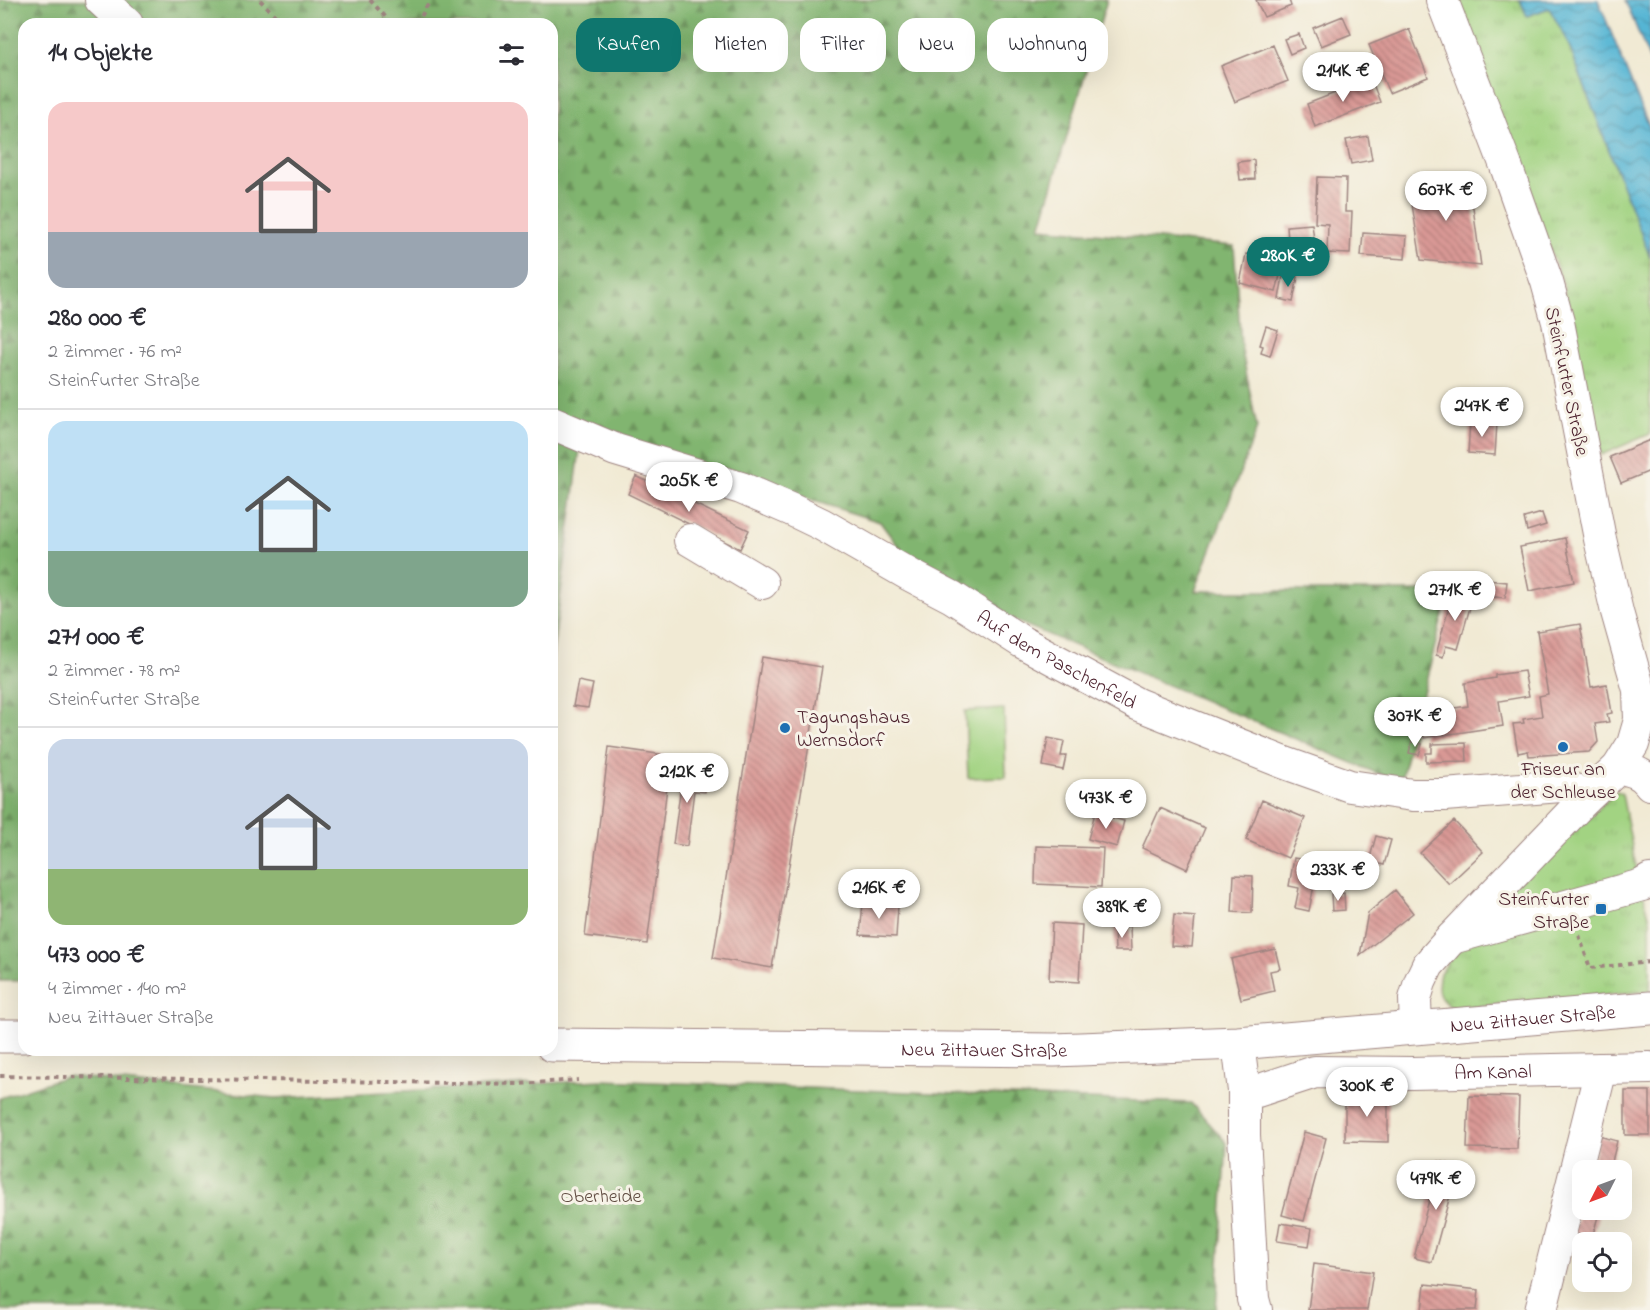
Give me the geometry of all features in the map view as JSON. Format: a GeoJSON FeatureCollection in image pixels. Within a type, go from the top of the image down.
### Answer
{"type":"FeatureCollection","features":[{"type":"Feature","properties":{"kind":"main road","name":"Neu Zittauer Straße"},"geometry":{"type":"LineString","coordinates":[[558,1045],[1054,1050],[1238,1042],[1650,1008]]}},
{"type":"Feature","properties":{"kind":"main road"},"geometry":{"type":"LineString","coordinates":[[0,1036],[18,1036]]}},
{"type":"Feature","properties":{"kind":"street"},"geometry":{"type":"LineString","coordinates":[[101,0],[120,18]]}},
{"type":"Feature","properties":{"kind":"street","name":"Steinfurter Straße"},"geometry":{"type":"LineString","coordinates":[[1442,0],[1506,166],[1547,282],[1558,322],[1600,539],[1617,612],[1645,689],[1633,744],[1618,768]]}},
{"type":"Feature","properties":{"kind":"street","name":"Auf dem Paschenfeld"},"geometry":{"type":"LineString","coordinates":[[558,426],[616,450],[741,488],[792,510],[952,597],[1022,642],[1137,704],[1285,763],[1350,786],[1413,795],[1444,795],[1561,786],[1575,790],[1585,799]]}},
{"type":"Feature","properties":{"kind":"street"},"geometry":{"type":"LineString","coordinates":[[690,540],[762,583]]}},
{"type":"Feature","properties":{"kind":"street"},"geometry":{"type":"LineString","coordinates":[[1416,1028],[1415,999],[1428,965],[1585,799],[1618,768],[1629,769],[1645,776],[1650,784]]}},
{"type":"Feature","properties":{"kind":"street"},"geometry":{"type":"LineString","coordinates":[[1451,939],[1642,885],[1650,880]]}},
{"type":"Feature","properties":{"kind":"street"},"geometry":{"type":"LineString","coordinates":[[1238,1042],[1244,1090],[1244,1135],[1256,1310]]}},
{"type":"Feature","properties":{"kind":"street","name":"Am Kanal"},"geometry":{"type":"LineString","coordinates":[[1244,1090],[1257,1090],[1315,1072],[1411,1073],[1650,1068]]}},
{"type":"Feature","properties":{"kind":"street"},"geometry":{"type":"LineString","coordinates":[[1541,1310],[1601,1069]]}},
{"type":"Feature","properties":{"kind":"path"},"geometry":{"type":"LineString","coordinates":[[260,0],[277,18]]}},
{"type":"Feature","properties":{"kind":"path"},"geometry":{"type":"LineString","coordinates":[[370,0],[386,18]]}},
{"type":"Feature","properties":{"kind":"path"},"geometry":{"type":"LineString","coordinates":[[420,18],[430,0]]}},
{"type":"Feature","properties":{"kind":"path"},"geometry":{"type":"LineString","coordinates":[[1590,968],[1650,962]]}},
{"type":"Feature","properties":{"kind":"path"},"geometry":{"type":"LineString","coordinates":[[0,1076],[520,1084],[588,1079]]}},
{"type":"Feature","properties":{"kind":"green space"},"geometry":{"type":"Polygon","coordinates":[[[0,0],[1107,0],[1102,18],[987,18],[987,72],[1086,72],[1040,228],[1234,246],[1241,346],[1257,428],[1195,591],[1449,591],[1400,783],[987,609],[912,565],[880,522],[583,427],[558,614],[558,18],[18,18],[18,981],[0,981],[0,0]]]}},
{"type":"Feature","properties":{"kind":"green space"},"geometry":{"type":"Polygon","coordinates":[[[1454,0],[1520,0],[1527,16],[1549,8],[1566,38],[1650,257],[1650,434],[1601,455],[1563,283],[1454,0]]]}},
{"type":"Feature","properties":{"kind":"green space"},"geometry":{"type":"Polygon","coordinates":[[[1004,709],[1006,777],[968,778],[965,711],[1004,709]]]}},
{"type":"Feature","properties":{"kind":"green space"},"geometry":{"type":"Polygon","coordinates":[[[1617,791],[1622,794],[1635,862],[1650,920],[1650,991],[1454,1008],[1444,1002],[1438,990],[1440,973],[1494,903],[1617,791]]]}},
{"type":"Feature","properties":{"kind":"green space","name":"Oberheide"},"geometry":{"type":"Polygon","coordinates":[[[67,1076],[275,1098],[602,1080],[1191,1103],[1227,1143],[1216,1310],[0,1310],[0,1098],[67,1076]]]}},
{"type":"Feature","properties":{"kind":"water"},"geometry":{"type":"Polygon","coordinates":[[[1520,0],[1598,0],[1650,129],[1650,257],[1566,38],[1549,8],[1527,16],[1520,0]]]}},
{"type":"Feature","properties":{"kind":"water"},"geometry":{"type":"Polygon","coordinates":[[[1625,0],[1650,0],[1650,61],[1625,0]]]}},
{"type":"Feature","properties":{"kind":"building"},"geometry":{"type":"Polygon","coordinates":[[[1256,0],[1289,0],[1291,6],[1264,17],[1256,0]]]}},
{"type":"Feature","properties":{"kind":"building"},"geometry":{"type":"Polygon","coordinates":[[[1343,16],[1351,34],[1321,46],[1313,28],[1343,16]]]}},
{"type":"Feature","properties":{"kind":"building"},"geometry":{"type":"Polygon","coordinates":[[[1409,29],[1428,77],[1389,93],[1369,45],[1409,29]]]}},
{"type":"Feature","properties":{"kind":"building"},"geometry":{"type":"Polygon","coordinates":[[[1299,34],[1304,48],[1290,54],[1284,39],[1299,34]]]}},
{"type":"Feature","properties":{"kind":"building"},"geometry":{"type":"Polygon","coordinates":[[[1273,45],[1288,81],[1235,102],[1221,66],[1273,45]]]}},
{"type":"Feature","properties":{"kind":"building"},"geometry":{"type":"Polygon","coordinates":[[[1371,79],[1380,102],[1315,127],[1307,104],[1371,79]]]}},
{"type":"Feature","properties":{"kind":"building"},"geometry":{"type":"Polygon","coordinates":[[[1368,136],[1372,160],[1351,164],[1346,140],[1368,136]]]}},
{"type":"Feature","properties":{"kind":"building"},"geometry":{"type":"Polygon","coordinates":[[[1254,160],[1255,179],[1240,180],[1238,162],[1254,160]]]}},
{"type":"Feature","properties":{"kind":"building"},"geometry":{"type":"Polygon","coordinates":[[[1317,177],[1346,178],[1345,212],[1352,212],[1350,254],[1327,253],[1328,224],[1315,223],[1317,177]]]}},
{"type":"Feature","properties":{"kind":"building"},"geometry":{"type":"Polygon","coordinates":[[[1469,178],[1481,266],[1421,260],[1409,186],[1469,178]]]}},
{"type":"Feature","properties":{"kind":"building"},"geometry":{"type":"Polygon","coordinates":[[[1312,224],[1314,240],[1288,242],[1287,226],[1312,224]]]}},
{"type":"Feature","properties":{"kind":"building"},"geometry":{"type":"Polygon","coordinates":[[[1363,233],[1407,236],[1405,259],[1361,256],[1363,233]]]}},
{"type":"Feature","properties":{"kind":"building"},"geometry":{"type":"Polygon","coordinates":[[[1246,254],[1263,257],[1261,266],[1281,271],[1276,292],[1240,283],[1246,254]]]}},
{"type":"Feature","properties":{"kind":"building"},"geometry":{"type":"Polygon","coordinates":[[[1283,276],[1298,277],[1293,302],[1279,299],[1283,276]]]}},
{"type":"Feature","properties":{"kind":"building"},"geometry":{"type":"Polygon","coordinates":[[[1266,326],[1278,330],[1270,356],[1261,353],[1263,346],[1260,345],[1266,326]]]}},
{"type":"Feature","properties":{"kind":"building"},"geometry":{"type":"Polygon","coordinates":[[[1470,421],[1497,423],[1495,455],[1468,453],[1470,421]]]}},
{"type":"Feature","properties":{"kind":"building"},"geometry":{"type":"Polygon","coordinates":[[[1650,440],[1650,471],[1621,483],[1610,457],[1650,440]]]}},
{"type":"Feature","properties":{"kind":"building"},"geometry":{"type":"Polygon","coordinates":[[[636,476],[749,530],[740,549],[628,494],[636,476]]]}},
{"type":"Feature","properties":{"kind":"building"},"geometry":{"type":"Polygon","coordinates":[[[1542,513],[1546,525],[1527,531],[1524,518],[1542,513]]]}},
{"type":"Feature","properties":{"kind":"building"},"geometry":{"type":"Polygon","coordinates":[[[1565,538],[1574,582],[1529,591],[1520,547],[1565,538]]]}},
{"type":"Feature","properties":{"kind":"building"},"geometry":{"type":"Polygon","coordinates":[[[1475,579],[1507,582],[1505,598],[1473,595],[1475,579]]]}},
{"type":"Feature","properties":{"kind":"building"},"geometry":{"type":"Polygon","coordinates":[[[1453,591],[1473,597],[1458,649],[1446,646],[1443,657],[1436,655],[1453,591]]]}},
{"type":"Feature","properties":{"kind":"building"},"geometry":{"type":"Polygon","coordinates":[[[1580,624],[1591,687],[1607,684],[1612,713],[1607,714],[1609,722],[1595,724],[1598,742],[1589,752],[1529,756],[1528,751],[1518,753],[1513,724],[1524,723],[1523,719],[1542,716],[1539,696],[1548,694],[1537,631],[1580,624]]]}},
{"type":"Feature","properties":{"kind":"building"},"geometry":{"type":"Polygon","coordinates":[[[762,657],[822,667],[772,968],[713,958],[762,657]]]}},
{"type":"Feature","properties":{"kind":"building"},"geometry":{"type":"Polygon","coordinates":[[[1524,671],[1529,696],[1499,701],[1503,726],[1424,738],[1420,713],[1468,706],[1465,683],[1495,678],[1495,675],[1524,671]]]}},
{"type":"Feature","properties":{"kind":"building"},"geometry":{"type":"Polygon","coordinates":[[[578,681],[593,684],[588,708],[573,706],[578,681]]]}},
{"type":"Feature","properties":{"kind":"building"},"geometry":{"type":"Polygon","coordinates":[[[1048,738],[1064,741],[1061,756],[1066,756],[1063,770],[1043,766],[1048,738]]]}},
{"type":"Feature","properties":{"kind":"building"},"geometry":{"type":"Polygon","coordinates":[[[1412,741],[1422,744],[1419,755],[1409,753],[1412,741]]]}},
{"type":"Feature","properties":{"kind":"building"},"geometry":{"type":"Polygon","coordinates":[[[1466,743],[1467,761],[1426,762],[1426,753],[1432,753],[1432,744],[1466,743]]]}},
{"type":"Feature","properties":{"kind":"building"},"geometry":{"type":"Polygon","coordinates":[[[609,747],[671,756],[647,944],[585,936],[609,747]]]}},
{"type":"Feature","properties":{"kind":"building"},"geometry":{"type":"Polygon","coordinates":[[[683,771],[707,774],[705,792],[694,791],[687,846],[673,844],[683,771]]]}},
{"type":"Feature","properties":{"kind":"building"},"geometry":{"type":"Polygon","coordinates":[[[1262,800],[1305,818],[1288,858],[1246,840],[1262,800]]]}},
{"type":"Feature","properties":{"kind":"building"},"geometry":{"type":"Polygon","coordinates":[[[1160,808],[1205,828],[1187,869],[1142,848],[1160,808]]]}},
{"type":"Feature","properties":{"kind":"building"},"geometry":{"type":"Polygon","coordinates":[[[1095,813],[1124,821],[1117,847],[1088,839],[1095,813]]]}},
{"type":"Feature","properties":{"kind":"building"},"geometry":{"type":"Polygon","coordinates":[[[1454,821],[1483,852],[1449,884],[1420,853],[1454,821]]]}},
{"type":"Feature","properties":{"kind":"building"},"geometry":{"type":"Polygon","coordinates":[[[1376,836],[1391,840],[1384,865],[1369,861],[1376,836]]]}},
{"type":"Feature","properties":{"kind":"building"},"geometry":{"type":"Polygon","coordinates":[[[1036,846],[1103,848],[1101,887],[1035,884],[1036,846]]]}},
{"type":"Feature","properties":{"kind":"building"},"geometry":{"type":"Polygon","coordinates":[[[1294,858],[1331,865],[1328,882],[1315,880],[1309,911],[1295,908],[1299,888],[1289,886],[1294,858]]]}},
{"type":"Feature","properties":{"kind":"building"},"geometry":{"type":"Polygon","coordinates":[[[1234,875],[1253,876],[1252,913],[1232,912],[1234,875]]]}},
{"type":"Feature","properties":{"kind":"building"},"geometry":{"type":"Polygon","coordinates":[[[1395,890],[1413,913],[1360,955],[1368,913],[1395,890]]]}},
{"type":"Feature","properties":{"kind":"building"},"geometry":{"type":"Polygon","coordinates":[[[1344,893],[1345,910],[1332,911],[1331,894],[1344,893]]]}},
{"type":"Feature","properties":{"kind":"building"},"geometry":{"type":"Polygon","coordinates":[[[863,903],[898,906],[896,937],[860,935],[863,903]]]}},
{"type":"Feature","properties":{"kind":"building"},"geometry":{"type":"Polygon","coordinates":[[[1174,915],[1195,917],[1192,947],[1171,946],[1174,915]]]}},
{"type":"Feature","properties":{"kind":"building"},"geometry":{"type":"Polygon","coordinates":[[[1052,923],[1082,925],[1079,982],[1049,980],[1052,923]]]}},
{"type":"Feature","properties":{"kind":"building"},"geometry":{"type":"Polygon","coordinates":[[[1114,926],[1130,926],[1131,951],[1115,951],[1114,926]]]}},
{"type":"Feature","properties":{"kind":"building"},"geometry":{"type":"Polygon","coordinates":[[[1275,949],[1280,969],[1270,971],[1274,991],[1241,999],[1231,959],[1275,949]]]}},
{"type":"Feature","properties":{"kind":"building"},"geometry":{"type":"Polygon","coordinates":[[[1625,1091],[1650,1091],[1650,1135],[1625,1135],[1625,1091]]]}},
{"type":"Feature","properties":{"kind":"building"},"geometry":{"type":"Polygon","coordinates":[[[1345,1094],[1388,1094],[1388,1142],[1345,1141],[1345,1094]]]}},
{"type":"Feature","properties":{"kind":"building"},"geometry":{"type":"Polygon","coordinates":[[[1469,1096],[1519,1097],[1517,1149],[1467,1148],[1469,1096]]]}},
{"type":"Feature","properties":{"kind":"building"},"geometry":{"type":"Polygon","coordinates":[[[1304,1132],[1326,1138],[1304,1221],[1282,1215],[1304,1132]]]}},
{"type":"Feature","properties":{"kind":"building"},"geometry":{"type":"Polygon","coordinates":[[[1599,1136],[1617,1141],[1612,1160],[1593,1160],[1599,1136]]]}},
{"type":"Feature","properties":{"kind":"building"},"geometry":{"type":"Polygon","coordinates":[[[1439,1161],[1458,1166],[1432,1262],[1414,1258],[1439,1161]]]}},
{"type":"Feature","properties":{"kind":"building"},"geometry":{"type":"Polygon","coordinates":[[[1577,1220],[1597,1220],[1594,1232],[1573,1232],[1577,1220]]]}},
{"type":"Feature","properties":{"kind":"building"},"geometry":{"type":"Polygon","coordinates":[[[1280,1223],[1312,1228],[1309,1246],[1277,1241],[1280,1223]]]}},
{"type":"Feature","properties":{"kind":"building"},"geometry":{"type":"Polygon","coordinates":[[[1314,1264],[1373,1272],[1367,1310],[1308,1310],[1314,1264]]]}},
{"type":"Feature","properties":{"kind":"building"},"geometry":{"type":"Polygon","coordinates":[[[1425,1284],[1479,1290],[1477,1310],[1422,1310],[1425,1284]]]}},
{"type":"Feature","properties":{"kind":"place","name":"Tagungshaus Wernsdorf"},"geometry":{"type":"Point","coordinates":[785,728]}},
{"type":"Feature","properties":{"kind":"place","name":"Friseur an der Schleuse"},"geometry":{"type":"Point","coordinates":[1563,747]}},
{"type":"Feature","properties":{"kind":"place","name":"Steinfurter Straße"},"geometry":{"type":"Point","coordinates":[1601,909]}}]}
